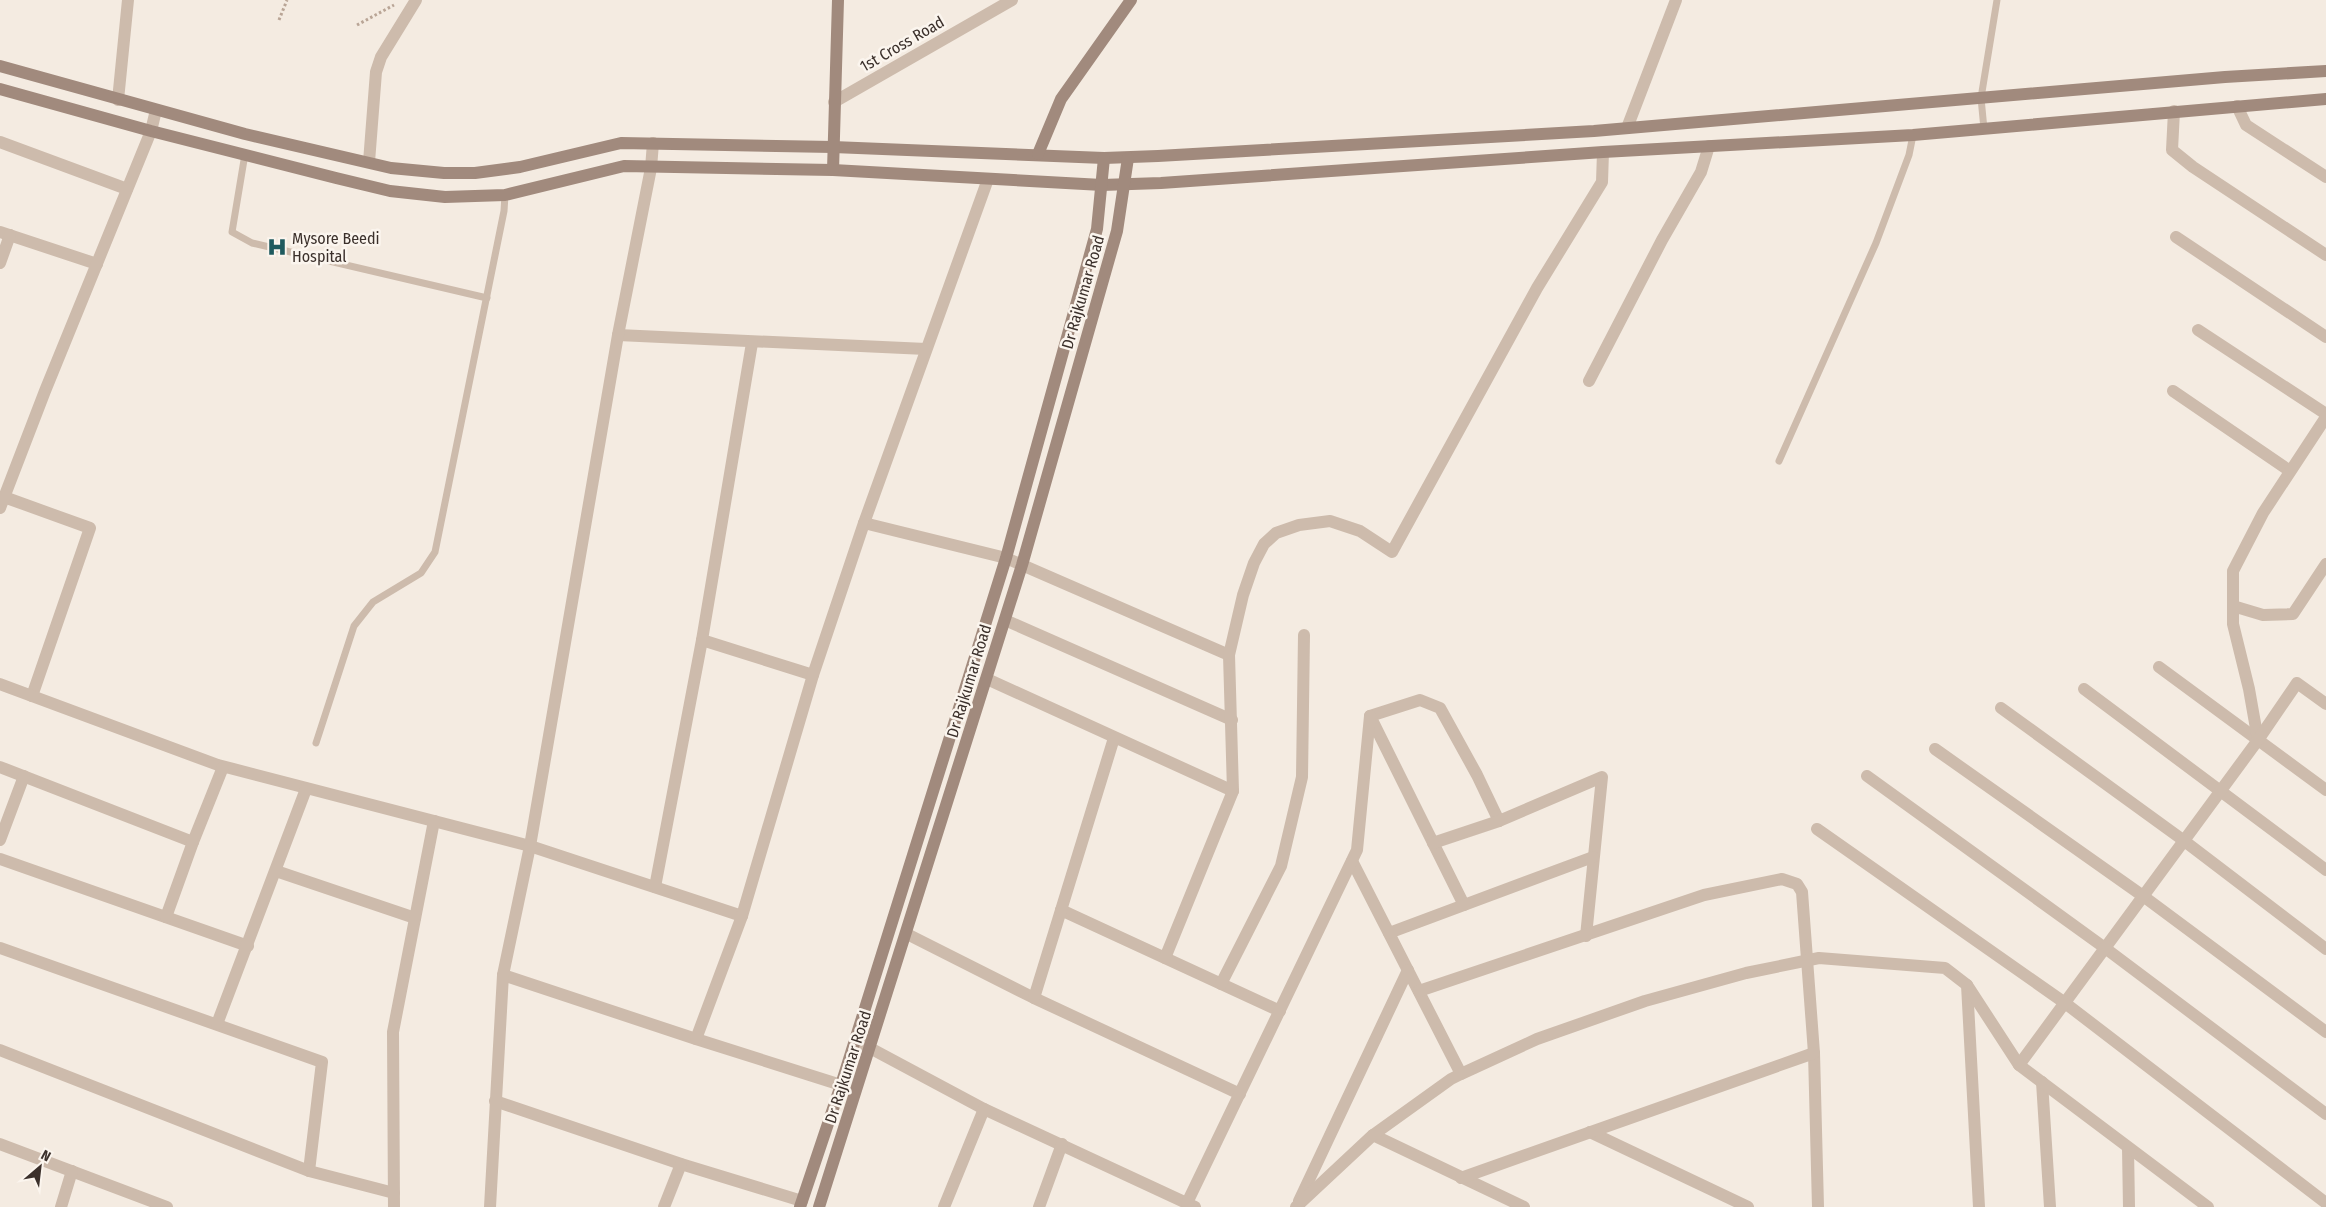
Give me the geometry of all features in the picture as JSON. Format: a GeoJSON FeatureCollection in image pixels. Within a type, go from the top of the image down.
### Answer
{"type":"FeatureCollection","features":[{"type":"Feature","properties":{"kind":"main road"},"geometry":{"type":"LineString","coordinates":[[832,170],[838,0]]}},
{"type":"Feature","properties":{"kind":"main road"},"geometry":{"type":"LineString","coordinates":[[1038,154],[1060,99],[1131,0]]}},
{"type":"Feature","properties":{"kind":"main road"},"geometry":{"type":"LineString","coordinates":[[0,66],[245,134],[392,168],[444,173],[475,173],[544,162],[621,143],[833,147],[1128,158],[1627,128],[2225,77],[2326,71]]}},
{"type":"Feature","properties":{"kind":"main road"},"geometry":{"type":"LineString","coordinates":[[0,89],[151,131],[390,190],[445,196],[505,195],[624,166],[832,170],[1102,185],[1125,184],[1603,152],[1913,135],[2326,99]]}},
{"type":"Feature","properties":{"kind":"main road","name":"Dr Rajkumar Road"},"geometry":{"type":"LineString","coordinates":[[801,1204],[856,1040],[1006,558],[1097,229],[1104,158]]}},
{"type":"Feature","properties":{"kind":"main road","name":"Dr Rajkumar Road"},"geometry":{"type":"LineString","coordinates":[[819,1207],[871,1048],[1022,565],[1117,231],[1128,158]]}},
{"type":"Feature","properties":{"kind":"street"},"geometry":{"type":"LineString","coordinates":[[118,100],[128,0]]}},
{"type":"Feature","properties":{"kind":"street"},"geometry":{"type":"LineString","coordinates":[[369,162],[376,72],[382,57],[416,0]]}},
{"type":"Feature","properties":{"kind":"street","name":"1st Cross Road"},"geometry":{"type":"LineString","coordinates":[[834,102],[1012,0]]}},
{"type":"Feature","properties":{"kind":"street"},"geometry":{"type":"LineString","coordinates":[[1627,128],[1676,0]]}},
{"type":"Feature","properties":{"kind":"street"},"geometry":{"type":"LineString","coordinates":[[2237,106],[2246,125],[2326,177]]}},
{"type":"Feature","properties":{"kind":"street"},"geometry":{"type":"LineString","coordinates":[[32,696],[90,528],[2,503],[151,131],[156,110]]}},
{"type":"Feature","properties":{"kind":"street"},"geometry":{"type":"LineString","coordinates":[[2174,111],[2172,150],[2193,167],[2326,255]]}},
{"type":"Feature","properties":{"kind":"street"},"geometry":{"type":"LineString","coordinates":[[0,142],[127,189]]}},
{"type":"Feature","properties":{"kind":"street"},"geometry":{"type":"LineString","coordinates":[[490,1207],[503,975],[530,846],[618,336],[651,168],[653,144]]}},
{"type":"Feature","properties":{"kind":"street"},"geometry":{"type":"LineString","coordinates":[[1589,382],[1662,240],[1701,172],[1709,146]]}},
{"type":"Feature","properties":{"kind":"street"},"geometry":{"type":"LineString","coordinates":[[1165,958],[1233,791],[1230,655],[1243,595],[1254,563],[1264,544],[1276,533],[1299,525],[1330,521],[1360,532],[1392,552],[1537,288],[1602,182],[1603,152]]}},
{"type":"Feature","properties":{"kind":"street"},"geometry":{"type":"LineString","coordinates":[[696,1039],[742,916],[813,675],[864,523],[988,179]]}},
{"type":"Feature","properties":{"kind":"street"},"geometry":{"type":"LineString","coordinates":[[0,263],[5,233],[97,264]]}},
{"type":"Feature","properties":{"kind":"street"},"geometry":{"type":"LineString","coordinates":[[2176,237],[2326,337]]}},
{"type":"Feature","properties":{"kind":"street"},"geometry":{"type":"LineString","coordinates":[[2198,330],[2326,415],[2263,513],[2233,571],[2233,624],[2249,689],[2258,740]]}},
{"type":"Feature","properties":{"kind":"street"},"geometry":{"type":"LineString","coordinates":[[618,336],[926,350]]}},
{"type":"Feature","properties":{"kind":"street"},"geometry":{"type":"LineString","coordinates":[[655,888],[702,640],[752,343]]}},
{"type":"Feature","properties":{"kind":"street"},"geometry":{"type":"LineString","coordinates":[[2173,391],[2290,471]]}},
{"type":"Feature","properties":{"kind":"street"},"geometry":{"type":"LineString","coordinates":[[864,523],[1006,558],[1230,655]]}},
{"type":"Feature","properties":{"kind":"street"},"geometry":{"type":"LineString","coordinates":[[2233,606],[2263,615],[2293,614],[2326,564]]}},
{"type":"Feature","properties":{"kind":"street"},"geometry":{"type":"LineString","coordinates":[[1005,620],[1232,720]]}},
{"type":"Feature","properties":{"kind":"street"},"geometry":{"type":"LineString","coordinates":[[1221,984],[1281,866],[1296,804],[1302,777],[1304,635]]}},
{"type":"Feature","properties":{"kind":"street"},"geometry":{"type":"LineString","coordinates":[[702,640],[813,675]]}},
{"type":"Feature","properties":{"kind":"street"},"geometry":{"type":"LineString","coordinates":[[2158,667],[2326,790]]}},
{"type":"Feature","properties":{"kind":"street"},"geometry":{"type":"LineString","coordinates":[[987,679],[1233,791]]}},
{"type":"Feature","properties":{"kind":"street"},"geometry":{"type":"LineString","coordinates":[[2020,1065],[2258,740],[2297,683],[2326,704]]}},
{"type":"Feature","properties":{"kind":"street"},"geometry":{"type":"LineString","coordinates":[[0,684],[223,767],[530,846],[742,916]]}},
{"type":"Feature","properties":{"kind":"street"},"geometry":{"type":"LineString","coordinates":[[2084,689],[2326,870]]}},
{"type":"Feature","properties":{"kind":"street"},"geometry":{"type":"LineString","coordinates":[[1370,716],[1420,700],[1440,708],[1477,775],[1498,821]]}},
{"type":"Feature","properties":{"kind":"street"},"geometry":{"type":"LineString","coordinates":[[2001,708],[2183,840],[2326,949]]}},
{"type":"Feature","properties":{"kind":"street"},"geometry":{"type":"LineString","coordinates":[[856,1040],[984,1109],[1191,1205],[1240,1094],[1357,850],[1370,716]]}},
{"type":"Feature","properties":{"kind":"street"},"geometry":{"type":"LineString","coordinates":[[1370,716],[1464,906]]}},
{"type":"Feature","properties":{"kind":"street"},"geometry":{"type":"LineString","coordinates":[[1034,998],[1114,738]]}},
{"type":"Feature","properties":{"kind":"street"},"geometry":{"type":"LineString","coordinates":[[1935,749],[2142,896],[2326,1032]]}},
{"type":"Feature","properties":{"kind":"street"},"geometry":{"type":"LineString","coordinates":[[0,767],[193,842]]}},
{"type":"Feature","properties":{"kind":"street"},"geometry":{"type":"LineString","coordinates":[[166,917],[223,767]]}},
{"type":"Feature","properties":{"kind":"street"},"geometry":{"type":"LineString","coordinates":[[0,840],[24,776]]}},
{"type":"Feature","properties":{"kind":"street"},"geometry":{"type":"LineString","coordinates":[[1867,776],[2105,948],[2326,1114]]}},
{"type":"Feature","properties":{"kind":"street"},"geometry":{"type":"LineString","coordinates":[[1433,843],[1498,821],[1602,777],[1586,936]]}},
{"type":"Feature","properties":{"kind":"street"},"geometry":{"type":"LineString","coordinates":[[217,1024],[306,789]]}},
{"type":"Feature","properties":{"kind":"street"},"geometry":{"type":"LineString","coordinates":[[394,1207],[393,1032],[434,821]]}},
{"type":"Feature","properties":{"kind":"street"},"geometry":{"type":"LineString","coordinates":[[1818,829],[2065,1003],[2326,1202]]}},
{"type":"Feature","properties":{"kind":"street"},"geometry":{"type":"LineString","coordinates":[[1389,934],[1593,857]]}},
{"type":"Feature","properties":{"kind":"street"},"geometry":{"type":"LineString","coordinates":[[0,859],[248,946]]}},
{"type":"Feature","properties":{"kind":"street"},"geometry":{"type":"LineString","coordinates":[[1352,861],[1461,1074]]}},
{"type":"Feature","properties":{"kind":"street"},"geometry":{"type":"LineString","coordinates":[[276,871],[415,918]]}},
{"type":"Feature","properties":{"kind":"street"},"geometry":{"type":"LineString","coordinates":[[1419,991],[1704,895],[1782,879],[1797,884],[1802,892],[1809,960],[1814,1053],[1818,1207]]}},
{"type":"Feature","properties":{"kind":"street"},"geometry":{"type":"LineString","coordinates":[[1061,910],[1280,1011]]}},
{"type":"Feature","properties":{"kind":"street"},"geometry":{"type":"LineString","coordinates":[[907,934],[1034,998],[1240,1094]]}},
{"type":"Feature","properties":{"kind":"street"},"geometry":{"type":"LineString","coordinates":[[0,948],[322,1062],[310,1171]]}},
{"type":"Feature","properties":{"kind":"street"},"geometry":{"type":"LineString","coordinates":[[1296,1207],[1373,1135],[1461,1074],[1537,1039],[1645,1001],[1746,973],[1819,958],[1945,968],[1967,985],[2020,1065],[2204,1205]]}},
{"type":"Feature","properties":{"kind":"street"},"geometry":{"type":"LineString","coordinates":[[1296,1207],[1408,970]]}},
{"type":"Feature","properties":{"kind":"street"},"geometry":{"type":"LineString","coordinates":[[503,975],[841,1085]]}},
{"type":"Feature","properties":{"kind":"street"},"geometry":{"type":"LineString","coordinates":[[1967,985],[1979,1207]]}},
{"type":"Feature","properties":{"kind":"street"},"geometry":{"type":"LineString","coordinates":[[0,1050],[310,1171],[394,1193]]}},
{"type":"Feature","properties":{"kind":"street"},"geometry":{"type":"LineString","coordinates":[[1461,1178],[1814,1053]]}},
{"type":"Feature","properties":{"kind":"street"},"geometry":{"type":"LineString","coordinates":[[2042,1082],[2050,1207]]}},
{"type":"Feature","properties":{"kind":"street"},"geometry":{"type":"LineString","coordinates":[[495,1101],[801,1204]]}},
{"type":"Feature","properties":{"kind":"street"},"geometry":{"type":"LineString","coordinates":[[944,1207],[984,1109]]}},
{"type":"Feature","properties":{"kind":"street"},"geometry":{"type":"LineString","coordinates":[[1590,1132],[1748,1207]]}},
{"type":"Feature","properties":{"kind":"street"},"geometry":{"type":"LineString","coordinates":[[1373,1135],[1524,1207]]}},
{"type":"Feature","properties":{"kind":"street"},"geometry":{"type":"LineString","coordinates":[[0,1144],[72,1171],[149,1204],[167,1207]]}},
{"type":"Feature","properties":{"kind":"street"},"geometry":{"type":"LineString","coordinates":[[1039,1207],[1062,1144]]}},
{"type":"Feature","properties":{"kind":"street"},"geometry":{"type":"LineString","coordinates":[[2128,1148],[2129,1207]]}},
{"type":"Feature","properties":{"kind":"street"},"geometry":{"type":"LineString","coordinates":[[664,1207],[681,1164]]}},
{"type":"Feature","properties":{"kind":"street"},"geometry":{"type":"LineString","coordinates":[[62,1207],[72,1171]]}},
{"type":"Feature","properties":{"kind":"lane"},"geometry":{"type":"LineString","coordinates":[[1984,128],[1981,98],[1997,0]]}},
{"type":"Feature","properties":{"kind":"lane"},"geometry":{"type":"LineString","coordinates":[[1779,461],[1876,242],[1909,155],[1913,135]]}},
{"type":"Feature","properties":{"kind":"lane"},"geometry":{"type":"LineString","coordinates":[[245,154],[232,232],[252,243],[487,298]]}},
{"type":"Feature","properties":{"kind":"lane"},"geometry":{"type":"LineString","coordinates":[[316,743],[354,626],[373,602],[421,573],[435,552],[487,298],[504,211],[505,195]]}},
{"type":"Feature","properties":{"kind":"path"},"geometry":{"type":"LineString","coordinates":[[279,20],[287,0]]}},
{"type":"Feature","properties":{"kind":"path"},"geometry":{"type":"LineString","coordinates":[[357,25],[396,4]]}},
{"type":"Feature","properties":{"kind":"place","name":"Mysore Beedi Hospital"},"geometry":{"type":"Point","coordinates":[277,247]}}]}
